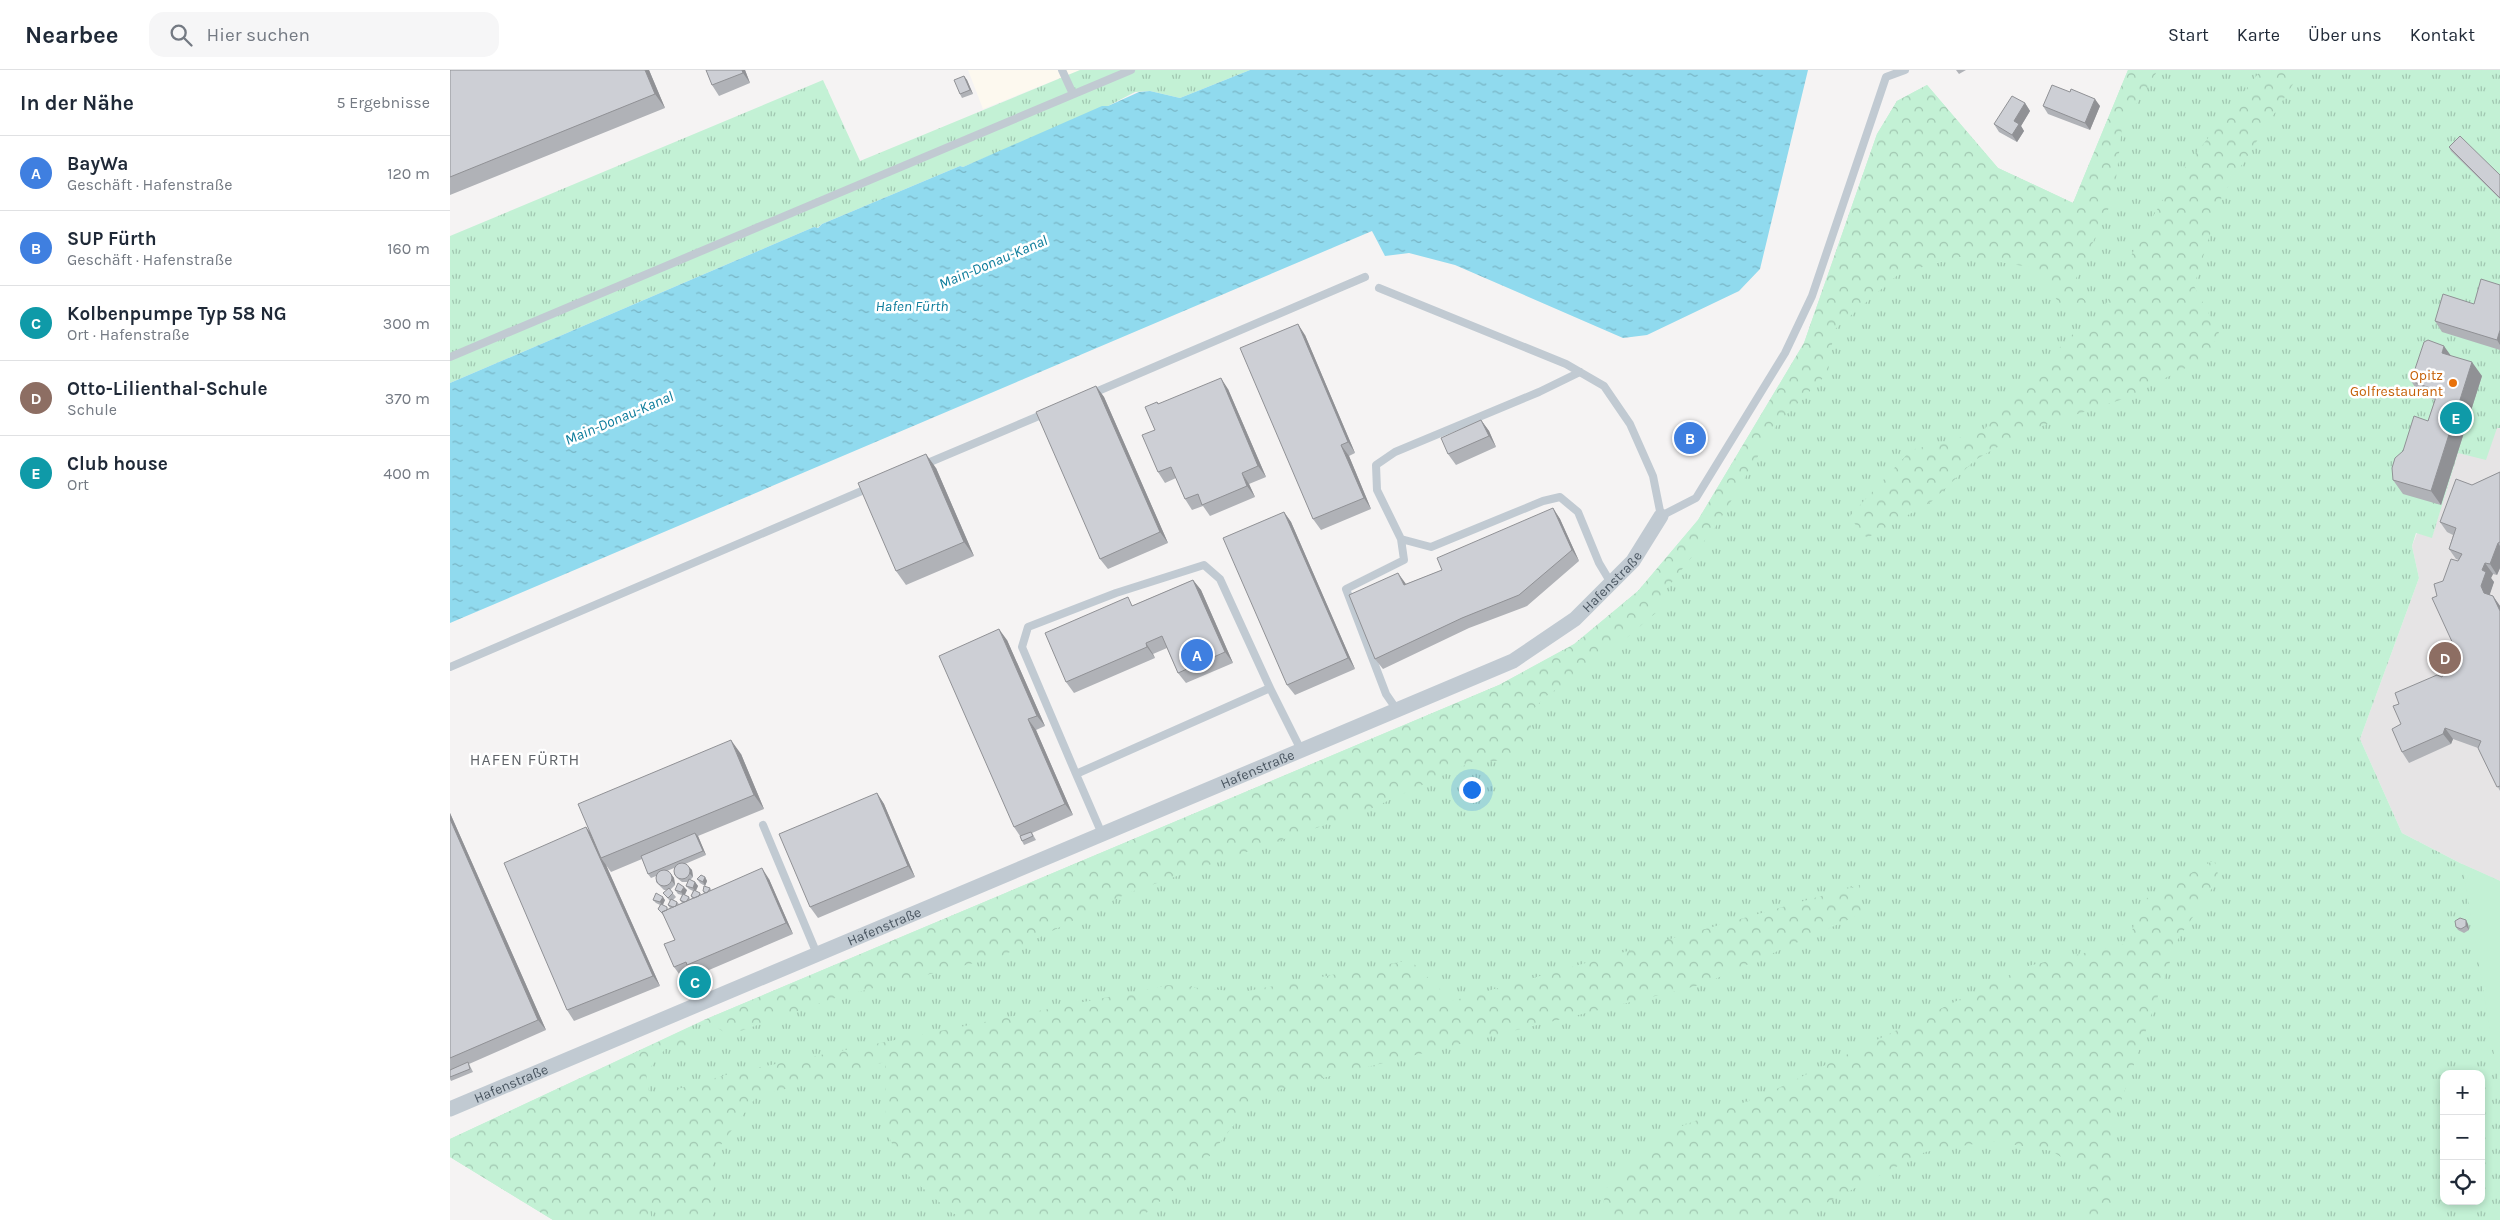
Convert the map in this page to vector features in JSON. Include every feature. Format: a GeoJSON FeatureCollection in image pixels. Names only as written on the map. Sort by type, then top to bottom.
{"type":"FeatureCollection","features":[{"type":"Feature","properties":{"kind":"street","name":"Hafenstraße"},"geometry":{"type":"LineString","coordinates":[[450,1109],[1513,661],[1576,619],[1633,560],[1661,516]]}},
{"type":"Feature","properties":{"kind":"lane"},"geometry":{"type":"LineString","coordinates":[[1062,70],[1073,94]]}},
{"type":"Feature","properties":{"kind":"lane"},"geometry":{"type":"LineString","coordinates":[[450,357],[1130,70]]}},
{"type":"Feature","properties":{"kind":"lane"},"geometry":{"type":"LineString","coordinates":[[1380,288],[1566,364],[1604,386],[1630,424],[1653,476],[1661,516],[1696,498],[1785,354],[1812,296],[1886,78],[1905,70]]}},
{"type":"Feature","properties":{"kind":"lane"},"geometry":{"type":"LineString","coordinates":[[1082,398],[1365,277]]}},
{"type":"Feature","properties":{"kind":"lane"},"geometry":{"type":"LineString","coordinates":[[1397,710],[1386,694],[1346,589],[1404,560],[1401,539],[1376,490],[1376,465],[1395,452],[1539,392],[1580,372]]}},
{"type":"Feature","properties":{"kind":"lane"},"geometry":{"type":"LineString","coordinates":[[917,468],[1054,410]]}},
{"type":"Feature","properties":{"kind":"lane"},"geometry":{"type":"LineString","coordinates":[[450,667],[880,484]]}},
{"type":"Feature","properties":{"kind":"lane"},"geometry":{"type":"LineString","coordinates":[[1401,539],[1431,548],[1544,501],[1560,498],[1578,512],[1599,564],[1611,583]]}},
{"type":"Feature","properties":{"kind":"lane"},"geometry":{"type":"LineString","coordinates":[[1102,834],[1022,647],[1028,627],[1116,594],[1204,565],[1220,578],[1270,688],[1301,750]]}},
{"type":"Feature","properties":{"kind":"lane"},"geometry":{"type":"LineString","coordinates":[[1076,774],[1270,688]]}},
{"type":"Feature","properties":{"kind":"lane"},"geometry":{"type":"LineString","coordinates":[[763,825],[818,954]]}},
{"type":"Feature","properties":{"kind":"shaded area"},"geometry":{"type":"Polygon","coordinates":[[[968,70],[1080,70],[983,109],[968,70]]]}},
{"type":"Feature","properties":{"kind":"shaded area"},"geometry":{"type":"Polygon","coordinates":[[[2497,427],[2500,428],[2500,881],[2402,833],[2360,739],[2419,578],[2412,546],[2417,533],[2432,537],[2458,452],[2497,427]]]}},
{"type":"Feature","properties":{"kind":"green space"},"geometry":{"type":"Polygon","coordinates":[[[1080,70],[1250,70],[1180,98],[1150,91],[1135,92],[1108,106],[963,167],[960,166],[822,224],[817,228],[814,227],[450,383],[450,236],[823,80],[860,161],[1080,70]]]}},
{"type":"Feature","properties":{"kind":"green space"},"geometry":{"type":"Polygon","coordinates":[[[2128,70],[2500,70],[2500,428],[2497,428],[2486,460],[2458,453],[2432,538],[2416,533],[2412,546],[2419,578],[2360,739],[2402,833],[2500,881],[2500,1220],[553,1220],[450,1157],[450,1139],[704,1020],[1499,685],[1574,644],[1638,591],[1698,520],[1804,343],[1877,134],[1897,101],[1927,85],[1998,168],[2073,203],[2128,70]]]}},
{"type":"Feature","properties":{"kind":"green space"},"geometry":{"type":"Polygon","coordinates":[[[2128,70],[2158,70],[2122,127],[2114,197],[2072,287],[2089,304],[2078,311],[2059,303],[2049,288],[2029,267],[1964,256],[1900,273],[1834,330],[1828,373],[1778,423],[1716,526],[1665,591],[1658,611],[1611,651],[1545,697],[1532,711],[1530,738],[1507,761],[1474,761],[1368,810],[1128,893],[1002,956],[838,997],[729,1035],[704,1020],[1499,685],[1575,644],[1638,591],[1698,520],[1804,343],[1877,134],[1897,101],[1927,85],[1998,168],[2073,203],[2128,70]]]}},
{"type":"Feature","properties":{"kind":"green space"},"geometry":{"type":"Polygon","coordinates":[[[2261,70],[2302,70],[2222,196],[2194,286],[2219,333],[2207,357],[2129,397],[2024,432],[1975,460],[1931,502],[1867,538],[1849,517],[1911,450],[1983,432],[1995,414],[2074,333],[2096,323],[2143,233],[2173,183],[2261,70]]]}},
{"type":"Feature","properties":{"kind":"green space"},"geometry":{"type":"Polygon","coordinates":[[[2214,860],[2219,878],[2178,939],[2113,1124],[2112,1220],[2083,1220],[2091,1177],[2052,1151],[1992,1141],[1925,1152],[1805,1214],[1789,1220],[1599,1220],[1608,1184],[1666,1132],[1766,1094],[2028,966],[2128,943],[2142,901],[2214,860]]]}},
{"type":"Feature","properties":{"kind":"green space"},"geometry":{"type":"Polygon","coordinates":[[[2462,864],[2500,881],[2500,1090],[2462,864]]]}},
{"type":"Feature","properties":{"kind":"green space"},"geometry":{"type":"Polygon","coordinates":[[[1860,885],[1861,914],[1704,984],[1286,1087],[1250,1104],[1201,1167],[1138,1220],[971,1220],[952,1213],[905,1173],[886,1130],[885,1062],[756,1097],[712,1157],[712,1220],[672,1220],[650,1210],[652,1220],[553,1220],[450,1157],[450,1139],[690,1027],[685,1048],[665,1049],[646,1073],[650,1097],[736,1072],[1168,985],[1242,992],[1410,960],[1452,1001],[1860,885]]]}},
{"type":"Feature","properties":{"kind":"water","name":"Hafen Fürth"},"geometry":{"type":"Polygon","coordinates":[[[1250,70],[1808,70],[1760,269],[1739,291],[1647,335],[1623,338],[1455,265],[1409,253],[1385,256],[1372,231],[450,623],[450,383],[814,227],[818,228],[822,224],[960,166],[963,167],[1102,106],[1108,106],[1139,92],[1150,91],[1180,98],[1250,70]]]}},
{"type":"Feature","properties":{"kind":"building"},"geometry":{"type":"Polygon","coordinates":[[[450,70],[645,70],[655,94],[450,177],[450,70]]]}},
{"type":"Feature","properties":{"kind":"building"},"geometry":{"type":"Polygon","coordinates":[[[706,70],[742,70],[743,73],[712,85],[706,70]]]}},
{"type":"Feature","properties":{"kind":"building"},"geometry":{"type":"Polygon","coordinates":[[[964,76],[970,90],[960,94],[954,80],[964,76]]]}},
{"type":"Feature","properties":{"kind":"building"},"geometry":{"type":"Polygon","coordinates":[[[2052,85],[2070,92],[2071,89],[2095,99],[2085,123],[2043,106],[2052,85]]]}},
{"type":"Feature","properties":{"kind":"building"},"geometry":{"type":"Polygon","coordinates":[[[2012,96],[2025,103],[2014,121],[2019,124],[2012,135],[1994,124],[2012,96]]]}},
{"type":"Feature","properties":{"kind":"building"},"geometry":{"type":"Polygon","coordinates":[[[2460,136],[2500,175],[2500,198],[2449,147],[2460,136]]]}},
{"type":"Feature","properties":{"kind":"building"},"geometry":{"type":"Polygon","coordinates":[[[2481,279],[2500,285],[2500,330],[2497,340],[2435,321],[2443,294],[2474,304],[2481,279]]]}},
{"type":"Feature","properties":{"kind":"building"},"geometry":{"type":"Polygon","coordinates":[[[1298,324],[1348,442],[1341,445],[1364,498],[1313,519],[1240,348],[1298,324]]]}},
{"type":"Feature","properties":{"kind":"building"},"geometry":{"type":"Polygon","coordinates":[[[2428,340],[2444,346],[2442,353],[2472,362],[2431,491],[2393,480],[2392,468],[2395,458],[2403,451],[2414,416],[2428,421],[2438,391],[2411,381],[2424,342],[2428,340]]]}},
{"type":"Feature","properties":{"kind":"building"},"geometry":{"type":"Polygon","coordinates":[[[1221,378],[1258,466],[1242,473],[1247,486],[1202,505],[1198,494],[1185,499],[1171,467],[1158,472],[1142,435],[1155,430],[1145,407],[1157,402],[1158,404],[1221,378]]]}},
{"type":"Feature","properties":{"kind":"building"},"geometry":{"type":"Polygon","coordinates":[[[1096,386],[1160,532],[1100,559],[1036,412],[1096,386]]]}},
{"type":"Feature","properties":{"kind":"building"},"geometry":{"type":"Polygon","coordinates":[[[1481,420],[1489,436],[1448,454],[1441,438],[1481,420]]]}},
{"type":"Feature","properties":{"kind":"building"},"geometry":{"type":"Polygon","coordinates":[[[926,454],[964,542],[896,571],[858,483],[926,454]]]}},
{"type":"Feature","properties":{"kind":"building"},"geometry":{"type":"Polygon","coordinates":[[[2500,472],[2500,542],[2490,564],[2485,563],[2482,570],[2486,572],[2481,586],[2484,593],[2493,596],[2500,611],[2500,786],[2497,787],[2478,748],[2481,741],[2445,728],[2443,734],[2402,752],[2392,729],[2401,724],[2393,706],[2399,704],[2395,693],[2437,675],[2442,677],[2454,646],[2432,598],[2437,596],[2434,584],[2443,581],[2451,559],[2458,561],[2462,554],[2449,549],[2456,528],[2440,522],[2456,479],[2472,485],[2500,472]]]}},
{"type":"Feature","properties":{"kind":"building"},"geometry":{"type":"Polygon","coordinates":[[[1553,508],[1572,550],[1519,595],[1462,618],[1375,659],[1349,595],[1398,573],[1404,585],[1442,570],[1437,558],[1553,508]]]}},
{"type":"Feature","properties":{"kind":"building"},"geometry":{"type":"Polygon","coordinates":[[[1284,512],[1348,658],[1287,685],[1223,538],[1284,512]]]}},
{"type":"Feature","properties":{"kind":"building"},"geometry":{"type":"Polygon","coordinates":[[[1193,580],[1225,652],[1178,673],[1162,636],[1146,643],[1147,647],[1066,682],[1045,633],[1128,597],[1132,606],[1193,580]]]}},
{"type":"Feature","properties":{"kind":"building"},"geometry":{"type":"Polygon","coordinates":[[[999,629],[1037,716],[1028,719],[1065,804],[1014,827],[939,656],[999,629]]]}},
{"type":"Feature","properties":{"kind":"building"},"geometry":{"type":"Polygon","coordinates":[[[731,740],[754,795],[601,858],[578,804],[731,740]]]}},
{"type":"Feature","properties":{"kind":"building"},"geometry":{"type":"Polygon","coordinates":[[[877,793],[908,866],[810,907],[779,834],[877,793]]]}},
{"type":"Feature","properties":{"kind":"building"},"geometry":{"type":"Polygon","coordinates":[[[450,819],[538,1020],[450,1058],[450,819]]]}},
{"type":"Feature","properties":{"kind":"building"},"geometry":{"type":"Polygon","coordinates":[[[586,827],[653,976],[567,1010],[504,863],[586,827]]]}},
{"type":"Feature","properties":{"kind":"building"},"geometry":{"type":"Polygon","coordinates":[[[1031,832],[1033,836],[1022,841],[1020,836],[1031,832]]]}},
{"type":"Feature","properties":{"kind":"building"},"geometry":{"type":"Polygon","coordinates":[[[695,833],[703,851],[648,874],[641,856],[695,833]]]}},
{"type":"Feature","properties":{"kind":"building"},"geometry":{"type":"Polygon","coordinates":[[[682,863],[688,865],[690,871],[688,877],[682,879],[676,877],[674,871],[676,865],[682,863]]]}},
{"type":"Feature","properties":{"kind":"building"},"geometry":{"type":"Polygon","coordinates":[[[762,868],[786,923],[687,965],[686,962],[674,967],[664,944],[675,940],[662,912],[762,868]]]}},
{"type":"Feature","properties":{"kind":"building"},"geometry":{"type":"Polygon","coordinates":[[[664,870],[670,872],[672,878],[670,884],[664,886],[658,884],[656,878],[658,872],[664,870]]]}},
{"type":"Feature","properties":{"kind":"building"},"geometry":{"type":"Polygon","coordinates":[[[701,875],[705,877],[703,882],[697,879],[701,875]]]}},
{"type":"Feature","properties":{"kind":"building"},"geometry":{"type":"Polygon","coordinates":[[[689,879],[695,882],[693,888],[686,886],[689,879]]]}},
{"type":"Feature","properties":{"kind":"building"},"geometry":{"type":"Polygon","coordinates":[[[678,883],[684,887],[681,892],[675,890],[678,883]]]}},
{"type":"Feature","properties":{"kind":"building"},"geometry":{"type":"Polygon","coordinates":[[[704,886],[710,888],[706,893],[703,891],[704,886]]]}},
{"type":"Feature","properties":{"kind":"building"},"geometry":{"type":"Polygon","coordinates":[[[669,888],[673,893],[668,898],[663,893],[669,888]]]}},
{"type":"Feature","properties":{"kind":"building"},"geometry":{"type":"Polygon","coordinates":[[[694,890],[700,893],[699,896],[694,898],[691,896],[694,890]]]}},
{"type":"Feature","properties":{"kind":"building"},"geometry":{"type":"Polygon","coordinates":[[[656,893],[663,897],[660,902],[653,900],[656,893]]]}},
{"type":"Feature","properties":{"kind":"building"},"geometry":{"type":"Polygon","coordinates":[[[683,894],[689,897],[684,902],[680,900],[683,894]]]}},
{"type":"Feature","properties":{"kind":"building"},"geometry":{"type":"Polygon","coordinates":[[[671,899],[677,902],[676,906],[668,905],[671,899]]]}},
{"type":"Feature","properties":{"kind":"building"},"geometry":{"type":"Polygon","coordinates":[[[661,904],[667,907],[667,910],[662,913],[658,909],[661,904]]]}},
{"type":"Feature","properties":{"kind":"building"},"geometry":{"type":"Polygon","coordinates":[[[2460,918],[2466,920],[2466,926],[2461,929],[2456,927],[2455,921],[2460,918]]]}},
{"type":"Feature","properties":{"kind":"building"},"geometry":{"type":"Polygon","coordinates":[[[468,1062],[470,1069],[450,1077],[450,1070],[468,1062]]]}},
{"type":"Feature","properties":{"kind":"place","name":"Opitz Golfrestaurant"},"geometry":{"type":"Point","coordinates":[2453,383]}},
{"type":"Feature","properties":{"kind":"place","name":"Club house"},"geometry":{"type":"Point","coordinates":[2456,418]}},
{"type":"Feature","properties":{"kind":"place","name":"SUP Fürth"},"geometry":{"type":"Point","coordinates":[1690,438]}},
{"type":"Feature","properties":{"kind":"place","name":"BayWa"},"geometry":{"type":"Point","coordinates":[1197,655]}},
{"type":"Feature","properties":{"kind":"place","name":"Otto-Lilienthal-Schule"},"geometry":{"type":"Point","coordinates":[2445,658]}},
{"type":"Feature","properties":{"kind":"place","name":"Kolbenpumpe Typ 58 NG"},"geometry":{"type":"Point","coordinates":[695,982]}},
{"type":"Feature","properties":{"kind":"district","name":"HAFEN FÜRTH"},"geometry":{"type":"Point","coordinates":[525,759]}},
{"type":"Feature","properties":{"kind":"water label","name":"Main-Donau-Kanal"},"geometry":{"type":"Point","coordinates":[993,262]}},
{"type":"Feature","properties":{"kind":"water label","name":"Main-Donau-Kanal"},"geometry":{"type":"Point","coordinates":[619,418]}}]}
